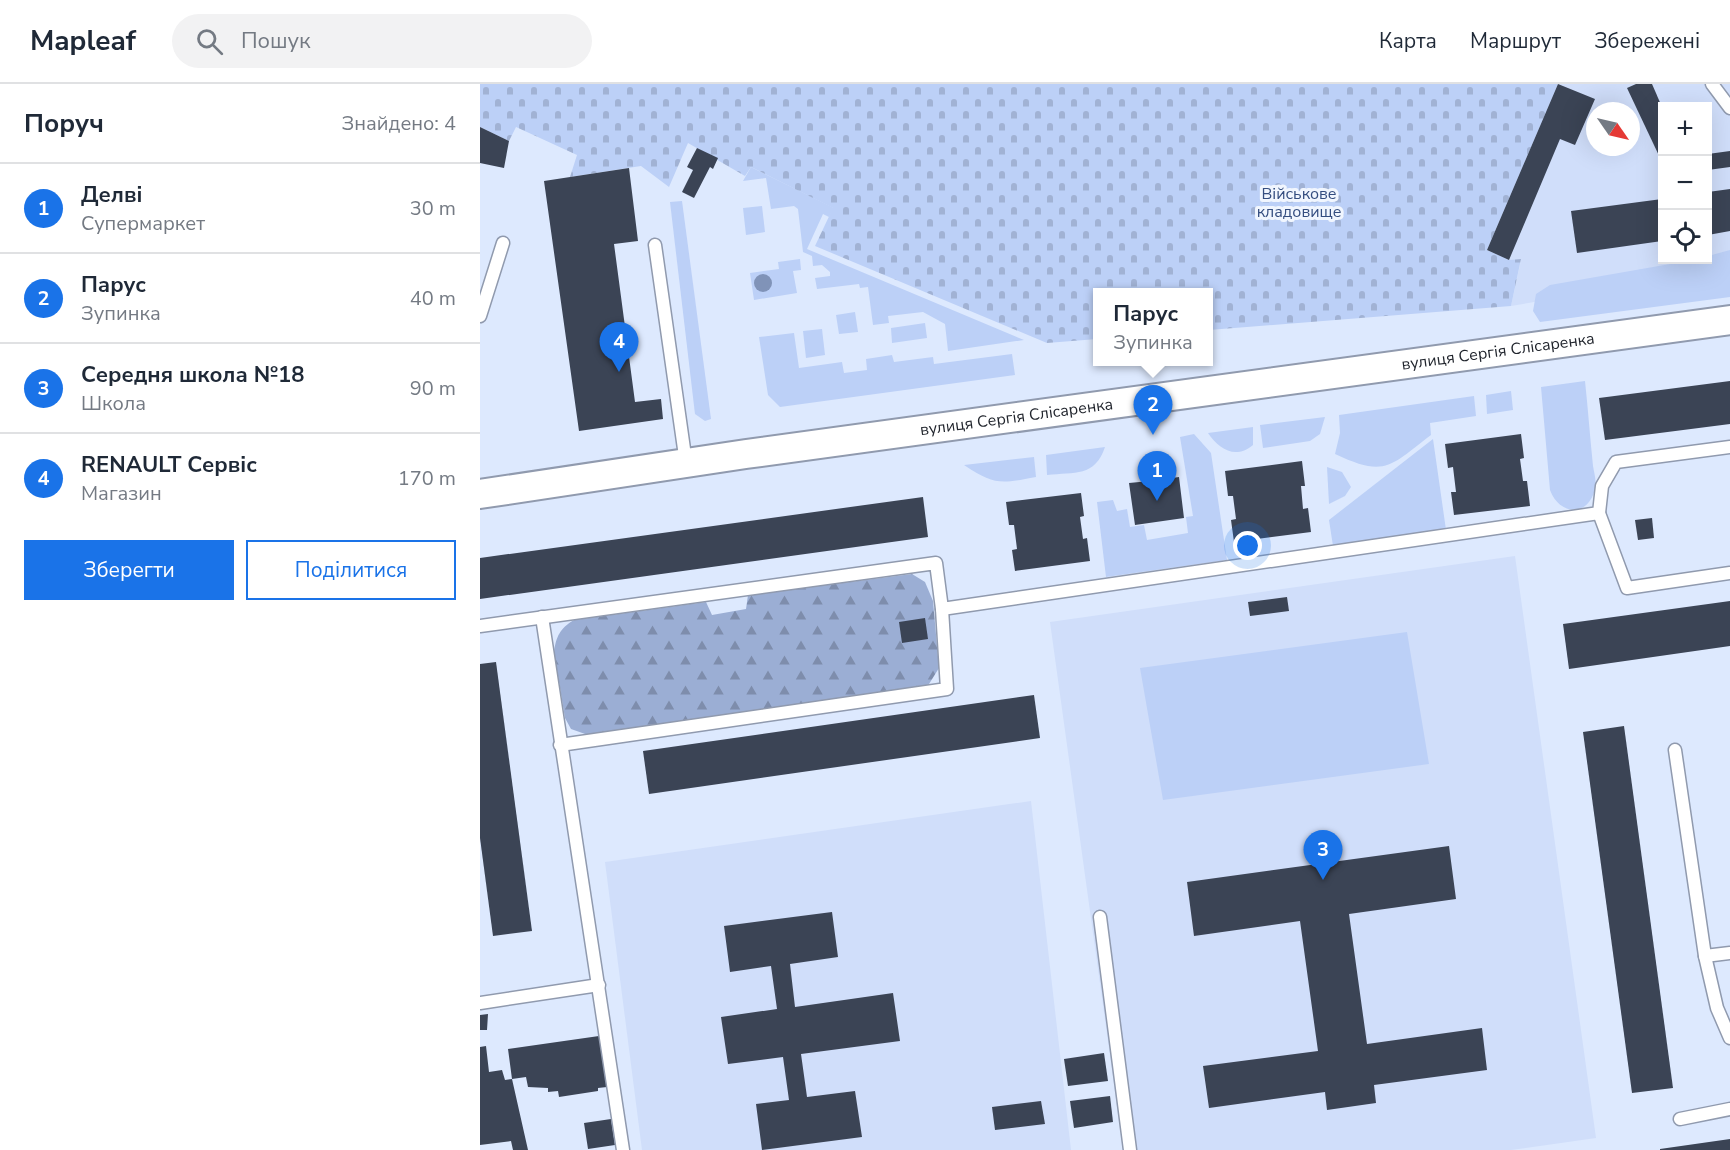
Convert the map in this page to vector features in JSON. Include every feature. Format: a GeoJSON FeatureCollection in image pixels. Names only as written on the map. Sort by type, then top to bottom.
{"type":"FeatureCollection","features":[{"type":"Feature","properties":{"kind":"street","name":"вулиця Сергія Слісаренка"},"geometry":{"type":"LineString","coordinates":[[480,494],[686,463],[1730,320]]}},
{"type":"Feature","properties":{"kind":"lane"},"geometry":{"type":"LineString","coordinates":[[1712,84],[1730,108]]}},
{"type":"Feature","properties":{"kind":"lane"},"geometry":{"type":"LineString","coordinates":[[480,316],[503,243]]}},
{"type":"Feature","properties":{"kind":"lane"},"geometry":{"type":"LineString","coordinates":[[654,245],[686,463]]}},
{"type":"Feature","properties":{"kind":"lane"},"geometry":{"type":"LineString","coordinates":[[1730,447],[1616,462],[1602,486],[1599,513],[1627,588],[1730,573]]}},
{"type":"Feature","properties":{"kind":"lane"},"geometry":{"type":"LineString","coordinates":[[942,609],[1599,513]]}},
{"type":"Feature","properties":{"kind":"lane"},"geometry":{"type":"LineString","coordinates":[[480,626],[936,563],[942,609],[947,689],[560,745]]}},
{"type":"Feature","properties":{"kind":"lane"},"geometry":{"type":"LineString","coordinates":[[542,617],[623,1150]]}},
{"type":"Feature","properties":{"kind":"lane"},"geometry":{"type":"LineString","coordinates":[[1675,750],[1705,956],[1717,1008],[1730,1038]]}},
{"type":"Feature","properties":{"kind":"lane"},"geometry":{"type":"LineString","coordinates":[[1100,917],[1130,1150]]}},
{"type":"Feature","properties":{"kind":"lane"},"geometry":{"type":"LineString","coordinates":[[1705,956],[1730,953]]}},
{"type":"Feature","properties":{"kind":"lane"},"geometry":{"type":"LineString","coordinates":[[480,1003],[599,985]]}},
{"type":"Feature","properties":{"kind":"lane"},"geometry":{"type":"LineString","coordinates":[[1680,1119],[1730,1109]]}},
{"type":"Feature","properties":{"kind":"shaded area"},"geometry":{"type":"Polygon","coordinates":[[[1558,84],[1730,84],[1730,268],[1511,306],[1521,260],[1509,260],[1487,250],[1558,84]]]}},
{"type":"Feature","properties":{"kind":"shaded area"},"geometry":{"type":"Polygon","coordinates":[[[1515,556],[1596,1138],[1511,1150],[1123,1150],[1050,622],[1515,556]]]}},
{"type":"Feature","properties":{"kind":"shaded area"},"geometry":{"type":"Polygon","coordinates":[[[1031,801],[1071,1150],[642,1150],[605,862],[1031,801]]]}},
{"type":"Feature","properties":{"kind":"green space","name":"Військове кладовище"},"geometry":{"type":"Polygon","coordinates":[[[480,84],[1558,84],[1487,250],[1509,260],[1521,259],[1511,306],[1213,330],[1213,288],[1093,288],[1093,339],[1047,343],[815,246],[833,208],[751,167],[745,176],[688,143],[669,187],[641,166],[570,177],[577,155],[516,127],[509,141],[480,127],[480,84]]]}},
{"type":"Feature","properties":{"kind":"green space"},"geometry":{"type":"Polygon","coordinates":[[[751,167],[834,208],[829,217],[823,214],[807,249],[1024,340],[948,351],[945,324],[923,312],[888,316],[889,323],[873,325],[868,287],[860,288],[859,284],[817,289],[815,278],[830,276],[830,272],[822,265],[813,266],[812,256],[803,252],[798,209],[794,206],[771,209],[766,178],[743,181],[751,167]]]}},
{"type":"Feature","properties":{"kind":"green space"},"geometry":{"type":"Polygon","coordinates":[[[682,201],[711,419],[705,421],[695,414],[670,202],[682,201]]]}},
{"type":"Feature","properties":{"kind":"green space"},"geometry":{"type":"Polygon","coordinates":[[[762,206],[765,232],[746,235],[743,208],[762,206]]]}},
{"type":"Feature","properties":{"kind":"green space"},"geometry":{"type":"Polygon","coordinates":[[[1730,250],[1730,297],[1540,322],[1533,311],[1536,294],[1550,285],[1670,264],[1712,264],[1712,255],[1730,250]]]}},
{"type":"Feature","properties":{"kind":"green space"},"geometry":{"type":"Polygon","coordinates":[[[800,259],[801,270],[793,271],[797,293],[754,300],[750,273],[779,269],[778,262],[800,259]]]}},
{"type":"Feature","properties":{"kind":"green space"},"geometry":{"type":"Polygon","coordinates":[[[855,312],[858,332],[839,334],[836,315],[855,312]]]}},
{"type":"Feature","properties":{"kind":"green space"},"geometry":{"type":"Polygon","coordinates":[[[925,323],[927,338],[892,343],[891,328],[925,323]]]}},
{"type":"Feature","properties":{"kind":"green space"},"geometry":{"type":"Polygon","coordinates":[[[822,329],[825,355],[806,358],[803,331],[822,329]]]}},
{"type":"Feature","properties":{"kind":"green space"},"geometry":{"type":"Polygon","coordinates":[[[794,333],[799,368],[842,362],[844,373],[867,370],[866,359],[892,355],[894,362],[933,357],[934,364],[1012,354],[1015,375],[780,407],[768,395],[759,337],[794,333]]]}},
{"type":"Feature","properties":{"kind":"green space"},"geometry":{"type":"Polygon","coordinates":[[[1585,381],[1596,487],[1586,505],[1573,510],[1560,504],[1550,490],[1541,387],[1585,381]]]}},
{"type":"Feature","properties":{"kind":"green space"},"geometry":{"type":"Polygon","coordinates":[[[1511,391],[1513,410],[1487,414],[1486,395],[1511,391]]]}},
{"type":"Feature","properties":{"kind":"green space"},"geometry":{"type":"Polygon","coordinates":[[[1474,396],[1476,416],[1430,423],[1431,435],[1387,465],[1366,466],[1335,454],[1340,433],[1339,415],[1474,396]]]}},
{"type":"Feature","properties":{"kind":"green space"},"geometry":{"type":"Polygon","coordinates":[[[1325,417],[1320,434],[1310,441],[1263,448],[1260,425],[1325,417]]]}},
{"type":"Feature","properties":{"kind":"green space"},"geometry":{"type":"Polygon","coordinates":[[[1253,427],[1253,445],[1240,452],[1222,448],[1208,433],[1253,427]]]}},
{"type":"Feature","properties":{"kind":"green space"},"geometry":{"type":"Polygon","coordinates":[[[1194,434],[1211,453],[1227,560],[1106,577],[1097,502],[1113,500],[1117,511],[1127,509],[1130,527],[1144,525],[1147,540],[1188,533],[1186,517],[1193,516],[1180,437],[1194,434]]]}},
{"type":"Feature","properties":{"kind":"green space"},"geometry":{"type":"Polygon","coordinates":[[[1433,439],[1446,530],[1333,546],[1329,520],[1433,439]]]}},
{"type":"Feature","properties":{"kind":"green space"},"geometry":{"type":"Polygon","coordinates":[[[1105,447],[1096,464],[1090,468],[1075,473],[1047,475],[1046,455],[1105,447]]]}},
{"type":"Feature","properties":{"kind":"green space"},"geometry":{"type":"Polygon","coordinates":[[[1034,457],[1036,477],[1014,481],[990,479],[964,465],[1034,457]]]}},
{"type":"Feature","properties":{"kind":"green space"},"geometry":{"type":"Polygon","coordinates":[[[1327,467],[1342,472],[1351,487],[1345,496],[1329,504],[1327,467]]]}},
{"type":"Feature","properties":{"kind":"green space"},"geometry":{"type":"Polygon","coordinates":[[[912,574],[925,582],[933,601],[939,668],[929,684],[923,687],[588,735],[571,729],[565,718],[554,652],[560,633],[574,620],[706,602],[712,615],[746,609],[748,595],[912,574]]]}},
{"type":"Feature","properties":{"kind":"green space"},"geometry":{"type":"Polygon","coordinates":[[[1407,632],[1429,764],[1163,800],[1140,668],[1407,632]]]}},
{"type":"Feature","properties":{"kind":"building"},"geometry":{"type":"Polygon","coordinates":[[[1558,84],[1595,99],[1594,102],[1586,102],[1586,120],[1575,145],[1560,139],[1509,260],[1487,250],[1558,84]]]}},
{"type":"Feature","properties":{"kind":"building"},"geometry":{"type":"Polygon","coordinates":[[[1636,84],[1652,84],[1660,102],[1658,102],[1658,154],[1640,115],[1640,102],[1634,102],[1627,88],[1636,84]]]}},
{"type":"Feature","properties":{"kind":"building"},"geometry":{"type":"Polygon","coordinates":[[[480,127],[509,141],[504,168],[480,163],[480,127]]]}},
{"type":"Feature","properties":{"kind":"building"},"geometry":{"type":"Polygon","coordinates":[[[697,148],[718,158],[713,169],[710,167],[694,198],[682,192],[693,170],[687,167],[697,148]]]}},
{"type":"Feature","properties":{"kind":"building"},"geometry":{"type":"Polygon","coordinates":[[[1730,151],[1730,167],[1712,169],[1712,153],[1730,151]]]}},
{"type":"Feature","properties":{"kind":"building"},"geometry":{"type":"Polygon","coordinates":[[[629,168],[638,241],[614,244],[635,402],[661,399],[663,419],[579,431],[544,181],[629,168]]]}},
{"type":"Feature","properties":{"kind":"building"},"geometry":{"type":"Polygon","coordinates":[[[1730,189],[1730,231],[1712,234],[1712,191],[1730,189]]]}},
{"type":"Feature","properties":{"kind":"building"},"geometry":{"type":"Polygon","coordinates":[[[1658,200],[1658,242],[1577,253],[1571,211],[1658,200]]]}},
{"type":"Feature","properties":{"kind":"building"},"geometry":{"type":"Polygon","coordinates":[[[1730,381],[1730,424],[1605,440],[1599,398],[1730,381]]]}},
{"type":"Feature","properties":{"kind":"building"},"geometry":{"type":"Polygon","coordinates":[[[1521,434],[1524,458],[1520,459],[1523,481],[1527,481],[1530,506],[1454,515],[1451,492],[1456,492],[1453,467],[1448,468],[1445,444],[1521,434]]]}},
{"type":"Feature","properties":{"kind":"building"},"geometry":{"type":"Polygon","coordinates":[[[1302,461],[1305,486],[1301,486],[1303,509],[1308,508],[1311,532],[1234,542],[1231,520],[1236,519],[1233,496],[1228,496],[1225,471],[1302,461]]]}},
{"type":"Feature","properties":{"kind":"building"},"geometry":{"type":"Polygon","coordinates":[[[1159,476],[1159,480],[1179,477],[1184,518],[1135,525],[1129,483],[1150,481],[1150,477],[1159,476]]]}},
{"type":"Feature","properties":{"kind":"building"},"geometry":{"type":"Polygon","coordinates":[[[1081,493],[1084,516],[1080,517],[1083,539],[1087,538],[1090,561],[1015,571],[1012,550],[1017,549],[1014,525],[1009,525],[1006,502],[1081,493]]]}},
{"type":"Feature","properties":{"kind":"building"},"geometry":{"type":"Polygon","coordinates":[[[923,497],[928,537],[480,599],[480,558],[923,497]]]}},
{"type":"Feature","properties":{"kind":"building"},"geometry":{"type":"Polygon","coordinates":[[[1652,518],[1654,538],[1638,540],[1635,520],[1652,518]]]}},
{"type":"Feature","properties":{"kind":"building"},"geometry":{"type":"Polygon","coordinates":[[[1287,597],[1289,611],[1250,616],[1248,602],[1287,597]]]}},
{"type":"Feature","properties":{"kind":"building"},"geometry":{"type":"Polygon","coordinates":[[[1730,601],[1730,646],[1569,669],[1563,624],[1730,601]]]}},
{"type":"Feature","properties":{"kind":"building"},"geometry":{"type":"Polygon","coordinates":[[[925,618],[928,639],[902,643],[899,622],[925,618]]]}},
{"type":"Feature","properties":{"kind":"building"},"geometry":{"type":"Polygon","coordinates":[[[496,662],[532,931],[493,936],[480,838],[480,664],[496,662]]]}},
{"type":"Feature","properties":{"kind":"building"},"geometry":{"type":"Polygon","coordinates":[[[1034,695],[1040,738],[649,794],[643,751],[1034,695]]]}},
{"type":"Feature","properties":{"kind":"building"},"geometry":{"type":"Polygon","coordinates":[[[1624,726],[1673,1088],[1632,1093],[1583,732],[1624,726]]]}},
{"type":"Feature","properties":{"kind":"building"},"geometry":{"type":"Polygon","coordinates":[[[1449,846],[1456,899],[1349,914],[1367,1044],[1482,1028],[1487,1070],[1374,1085],[1376,1103],[1327,1110],[1325,1092],[1209,1108],[1203,1066],[1318,1051],[1300,921],[1194,936],[1187,882],[1449,846]]]}},
{"type":"Feature","properties":{"kind":"building"},"geometry":{"type":"Polygon","coordinates":[[[832,912],[838,957],[790,964],[795,1007],[893,993],[900,1041],[801,1054],[807,1097],[855,1091],[862,1137],[762,1150],[756,1104],[789,1100],[783,1057],[728,1064],[721,1017],[777,1009],[771,966],[730,972],[724,926],[832,912]]]}},
{"type":"Feature","properties":{"kind":"building"},"geometry":{"type":"Polygon","coordinates":[[[488,1014],[487,1030],[480,1030],[480,1015],[488,1014]]]}},
{"type":"Feature","properties":{"kind":"building"},"geometry":{"type":"Polygon","coordinates":[[[599,1036],[607,1087],[598,1088],[598,1091],[559,1097],[558,1091],[548,1092],[548,1088],[528,1087],[526,1077],[512,1079],[508,1049],[599,1036]]]}},
{"type":"Feature","properties":{"kind":"building"},"geometry":{"type":"Polygon","coordinates":[[[486,1046],[489,1072],[502,1070],[505,1080],[512,1079],[528,1150],[513,1150],[511,1141],[480,1145],[480,1047],[486,1046]]]}},
{"type":"Feature","properties":{"kind":"building"},"geometry":{"type":"Polygon","coordinates":[[[1104,1053],[1108,1081],[1068,1086],[1064,1059],[1104,1053]]]}},
{"type":"Feature","properties":{"kind":"building"},"geometry":{"type":"Polygon","coordinates":[[[1110,1096],[1113,1122],[1074,1128],[1070,1101],[1110,1096]]]}},
{"type":"Feature","properties":{"kind":"building"},"geometry":{"type":"Polygon","coordinates":[[[1041,1101],[1045,1124],[995,1130],[992,1107],[1041,1101]]]}},
{"type":"Feature","properties":{"kind":"building"},"geometry":{"type":"Polygon","coordinates":[[[611,1119],[615,1145],[588,1149],[584,1123],[611,1119]]]}},
{"type":"Feature","properties":{"kind":"building"},"geometry":{"type":"Polygon","coordinates":[[[1730,1139],[1730,1150],[1660,1150],[1660,1149],[1730,1139]]]}},
{"type":"Feature","properties":{"kind":"place","name":"RENAULT Сервіс"},"geometry":{"type":"Point","coordinates":[619,372]}},
{"type":"Feature","properties":{"kind":"place","name":"Парус"},"geometry":{"type":"Point","coordinates":[1153,435]}},
{"type":"Feature","properties":{"kind":"place","name":"Делві"},"geometry":{"type":"Point","coordinates":[1157,501]}},
{"type":"Feature","properties":{"kind":"place","name":"Середня школа №18"},"geometry":{"type":"Point","coordinates":[1323,880]}}]}
